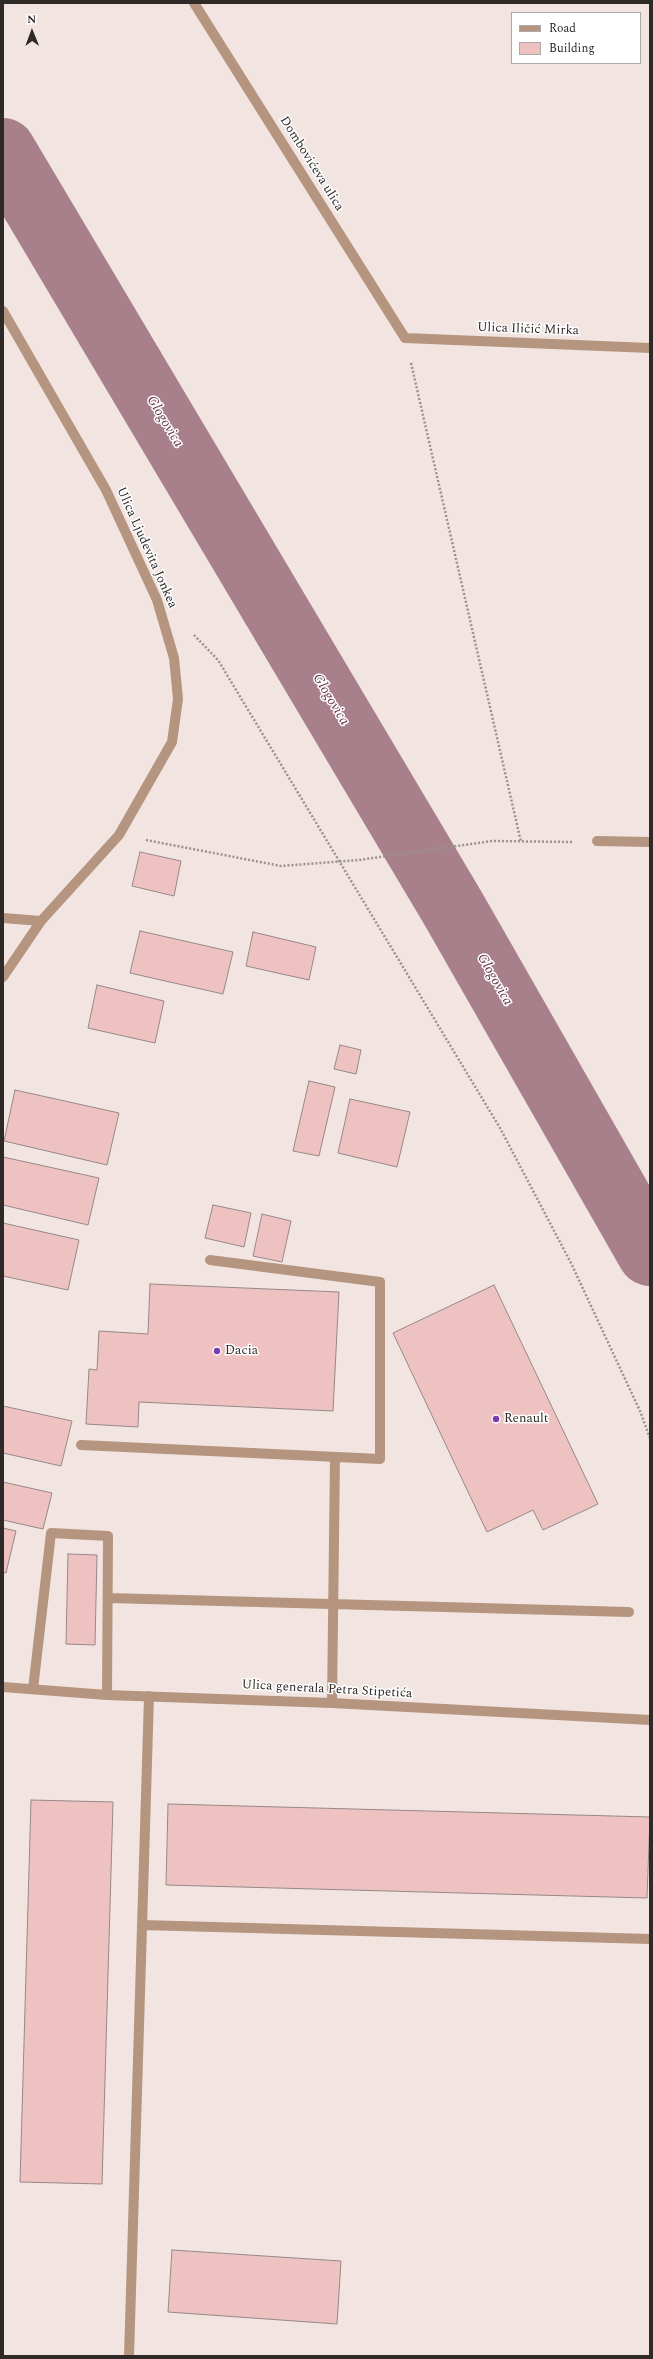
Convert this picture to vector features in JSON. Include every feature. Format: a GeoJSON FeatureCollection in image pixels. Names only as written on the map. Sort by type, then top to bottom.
{"type":"FeatureCollection","features":[{"type":"Feature","properties":{"kind":"street","name":"Dombovićeva ulica"},"geometry":{"type":"LineString","coordinates":[[194,3],[405,338]]}},
{"type":"Feature","properties":{"kind":"street","name":"Ulica Ljudevita Jonkea"},"geometry":{"type":"LineString","coordinates":[[3,311],[106,490],[157,600],[174,658],[178,699],[172,742],[118,835],[41,921],[3,977]]}},
{"type":"Feature","properties":{"kind":"street","name":"Ulica Iličić Mirka"},"geometry":{"type":"LineString","coordinates":[[405,338],[650,348]]}},
{"type":"Feature","properties":{"kind":"street"},"geometry":{"type":"LineString","coordinates":[[597,841],[650,842]]}},
{"type":"Feature","properties":{"kind":"street"},"geometry":{"type":"LineString","coordinates":[[3,918],[41,921]]}},
{"type":"Feature","properties":{"kind":"street"},"geometry":{"type":"LineString","coordinates":[[80,1444],[380,1459],[380,1282],[210,1260]]}},
{"type":"Feature","properties":{"kind":"street"},"geometry":{"type":"LineString","coordinates":[[332,1703],[332,1604],[335,1457]]}},
{"type":"Feature","properties":{"kind":"street"},"geometry":{"type":"LineString","coordinates":[[33,1689],[51,1533],[108,1536],[107,1695]]}},
{"type":"Feature","properties":{"kind":"street"},"geometry":{"type":"LineString","coordinates":[[108,1598],[629,1612]]}},
{"type":"Feature","properties":{"kind":"street","name":"Ulica generala Petra Stipetića"},"geometry":{"type":"LineString","coordinates":[[3,1687],[107,1695],[332,1703],[650,1720]]}},
{"type":"Feature","properties":{"kind":"street"},"geometry":{"type":"LineString","coordinates":[[129,2356],[149,1696]]}},
{"type":"Feature","properties":{"kind":"street"},"geometry":{"type":"LineString","coordinates":[[142,1925],[650,1939]]}},
{"type":"Feature","properties":{"kind":"path"},"geometry":{"type":"LineString","coordinates":[[405,338],[521,842]]}},
{"type":"Feature","properties":{"kind":"path"},"geometry":{"type":"LineString","coordinates":[[163,619],[189,630],[218,660],[500,1128],[571,1263],[640,1411],[650,1438]]}},
{"type":"Feature","properties":{"kind":"path"},"geometry":{"type":"LineString","coordinates":[[118,835],[281,866],[358,860],[492,841],[597,841]]}},
{"type":"Feature","properties":{"kind":"building"},"geometry":{"type":"Polygon","coordinates":[[[140,852],[181,861],[174,896],[132,886],[140,852]]]}},
{"type":"Feature","properties":{"kind":"building"},"geometry":{"type":"Polygon","coordinates":[[[140,931],[233,952],[223,994],[130,973],[140,931]]]}},
{"type":"Feature","properties":{"kind":"building"},"geometry":{"type":"Polygon","coordinates":[[[253,932],[316,947],[309,980],[246,966],[253,932]]]}},
{"type":"Feature","properties":{"kind":"building"},"geometry":{"type":"Polygon","coordinates":[[[97,985],[164,1001],[155,1043],[88,1028],[97,985]]]}},
{"type":"Feature","properties":{"kind":"building"},"geometry":{"type":"Polygon","coordinates":[[[340,1045],[361,1050],[356,1074],[334,1069],[340,1045]]]}},
{"type":"Feature","properties":{"kind":"building"},"geometry":{"type":"Polygon","coordinates":[[[309,1081],[335,1087],[319,1156],[293,1151],[309,1081]]]}},
{"type":"Feature","properties":{"kind":"building"},"geometry":{"type":"Polygon","coordinates":[[[15,1090],[119,1113],[107,1165],[4,1141],[15,1090]]]}},
{"type":"Feature","properties":{"kind":"building"},"geometry":{"type":"Polygon","coordinates":[[[350,1099],[410,1112],[397,1167],[338,1153],[350,1099]]]}},
{"type":"Feature","properties":{"kind":"building"},"geometry":{"type":"Polygon","coordinates":[[[3,1157],[99,1178],[88,1225],[3,1205],[3,1157]]]}},
{"type":"Feature","properties":{"kind":"building"},"geometry":{"type":"Polygon","coordinates":[[[213,1205],[251,1213],[244,1247],[205,1238],[213,1205]]]}},
{"type":"Feature","properties":{"kind":"building"},"geometry":{"type":"Polygon","coordinates":[[[262,1214],[291,1221],[282,1262],[253,1256],[262,1214]]]}},
{"type":"Feature","properties":{"kind":"building"},"geometry":{"type":"Polygon","coordinates":[[[3,1223],[79,1240],[68,1290],[3,1276],[3,1223]]]}},
{"type":"Feature","properties":{"kind":"building","name":"Dacia"},"geometry":{"type":"Polygon","coordinates":[[[150,1284],[339,1292],[333,1411],[139,1402],[138,1427],[86,1424],[89,1369],[97,1370],[99,1331],[148,1334],[150,1284]]]}},
{"type":"Feature","properties":{"kind":"building","name":"Renault"},"geometry":{"type":"Polygon","coordinates":[[[494,1285],[598,1504],[543,1530],[533,1510],[487,1532],[393,1333],[494,1285]]]}},
{"type":"Feature","properties":{"kind":"building"},"geometry":{"type":"Polygon","coordinates":[[[3,1406],[72,1421],[61,1466],[3,1453],[3,1406]]]}},
{"type":"Feature","properties":{"kind":"building"},"geometry":{"type":"Polygon","coordinates":[[[3,1482],[52,1493],[43,1529],[3,1520],[3,1482]]]}},
{"type":"Feature","properties":{"kind":"building"},"geometry":{"type":"Polygon","coordinates":[[[3,1528],[16,1531],[6,1573],[3,1572],[3,1528]]]}},
{"type":"Feature","properties":{"kind":"building"},"geometry":{"type":"Polygon","coordinates":[[[68,1554],[97,1555],[95,1645],[66,1644],[68,1554]]]}},
{"type":"Feature","properties":{"kind":"building"},"geometry":{"type":"Polygon","coordinates":[[[31,1800],[113,1802],[102,2184],[20,2182],[31,1800]]]}},
{"type":"Feature","properties":{"kind":"building"},"geometry":{"type":"Polygon","coordinates":[[[168,1804],[650,1817],[647,1898],[166,1885],[168,1804]]]}},
{"type":"Feature","properties":{"kind":"building"},"geometry":{"type":"Polygon","coordinates":[[[172,2250],[341,2261],[337,2324],[168,2312],[172,2250]]]}},
{"type":"Feature","properties":{"kind":"waterway","name":"Glogovica"},"geometry":{"type":"LineString","coordinates":[[3,151],[454,910],[650,1253]]}},
{"type":"Feature","properties":{"kind":"place","name":"Dacia"},"geometry":{"type":"Point","coordinates":[217,1351]}},
{"type":"Feature","properties":{"kind":"place","name":"Renault"},"geometry":{"type":"Point","coordinates":[496,1419]}}]}
